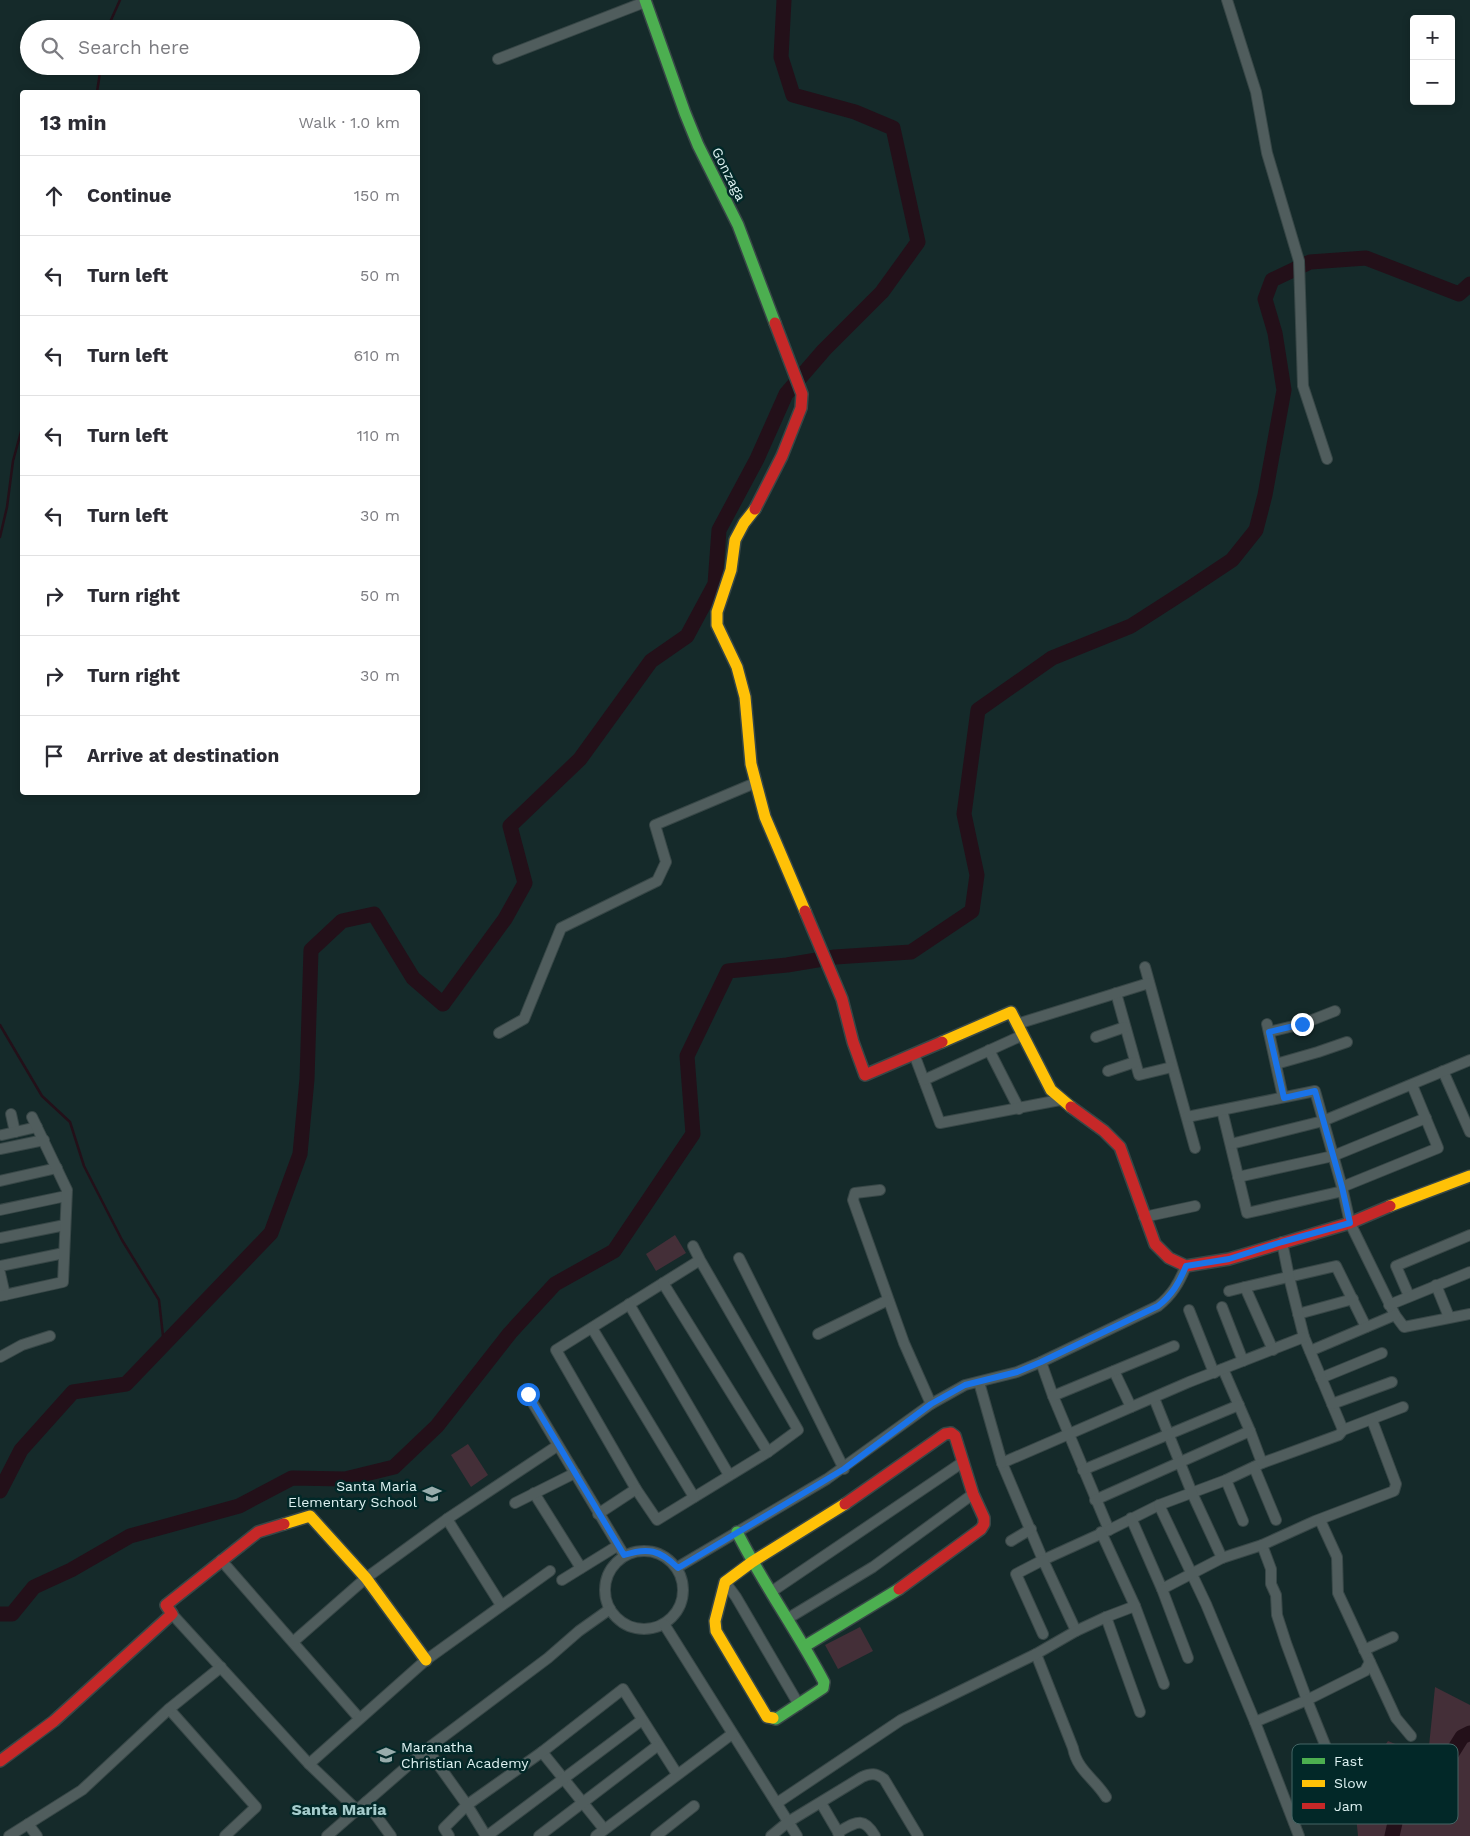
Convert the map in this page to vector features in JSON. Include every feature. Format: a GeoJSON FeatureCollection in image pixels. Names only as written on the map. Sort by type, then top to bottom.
{"type":"FeatureCollection","features":[{"type":"Feature","properties":{"kind":"street"},"geometry":{"type":"LineString","coordinates":[[1227,0],[1256,92],[1267,153],[1299,261],[1303,386],[1327,459]]}},
{"type":"Feature","properties":{"kind":"street"},"geometry":{"type":"LineString","coordinates":[[498,59],[645,1]]}},
{"type":"Feature","properties":{"kind":"street","name":"Gonzaga"},"geometry":{"type":"LineString","coordinates":[[645,1],[698,145],[738,226],[791,360],[802,394],[800,408],[782,456],[759,504],[744,523],[735,540],[731,570],[717,612],[717,625],[737,667],[745,697],[751,764],[755,783]]}},
{"type":"Feature","properties":{"kind":"street"},"geometry":{"type":"LineString","coordinates":[[499,1033],[524,1019],[561,928],[657,881],[666,862],[655,825],[755,783],[764,817],[830,967],[842,999],[864,1075],[1011,1012],[1051,1090],[1060,1100],[1112,1136],[1120,1146],[1155,1244],[1169,1258],[1186,1266],[1229,1259],[1350,1223],[1470,1176]]}},
{"type":"Feature","properties":{"kind":"street"},"geometry":{"type":"LineString","coordinates":[[1145,967],[1195,1148]]}},
{"type":"Feature","properties":{"kind":"street"},"geometry":{"type":"LineString","coordinates":[[1017,1024],[1149,983]]}},
{"type":"Feature","properties":{"kind":"street"},"geometry":{"type":"LineString","coordinates":[[1116,994],[1139,1075],[1172,1067]]}},
{"type":"Feature","properties":{"kind":"street"},"geometry":{"type":"LineString","coordinates":[[1284,1098],[1268,1028],[1302,1024],[1335,1011]]}},
{"type":"Feature","properties":{"kind":"street"},"geometry":{"type":"LineString","coordinates":[[1096,1037],[1125,1027]]}},
{"type":"Feature","properties":{"kind":"street"},"geometry":{"type":"LineString","coordinates":[[924,1080],[1023,1035]]}},
{"type":"Feature","properties":{"kind":"street"},"geometry":{"type":"LineString","coordinates":[[1276,1064],[1347,1042]]}},
{"type":"Feature","properties":{"kind":"street"},"geometry":{"type":"LineString","coordinates":[[989,1050],[1019,1109]]}},
{"type":"Feature","properties":{"kind":"street"},"geometry":{"type":"LineString","coordinates":[[914,1054],[940,1124],[1060,1100]]}},
{"type":"Feature","properties":{"kind":"street"},"geometry":{"type":"LineString","coordinates":[[1231,1144],[1324,1122],[1470,1060]]}},
{"type":"Feature","properties":{"kind":"street"},"geometry":{"type":"LineString","coordinates":[[1108,1071],[1135,1062]]}},
{"type":"Feature","properties":{"kind":"street"},"geometry":{"type":"LineString","coordinates":[[1443,1071],[1470,1132]]}},
{"type":"Feature","properties":{"kind":"street"},"geometry":{"type":"LineString","coordinates":[[1222,1110],[1247,1213],[1342,1189],[1438,1148],[1412,1084]]}},
{"type":"Feature","properties":{"kind":"street"},"geometry":{"type":"LineString","coordinates":[[1187,1117],[1315,1091],[1350,1223],[1395,1315],[1404,1327],[1470,1314]]}},
{"type":"Feature","properties":{"kind":"street"},"geometry":{"type":"LineString","coordinates":[[11,1114],[15,1132]]}},
{"type":"Feature","properties":{"kind":"street"},"geometry":{"type":"LineString","coordinates":[[0,1273],[2,1295],[63,1282],[67,1190],[32,1117]]}},
{"type":"Feature","properties":{"kind":"street"},"geometry":{"type":"LineString","coordinates":[[1238,1177],[1333,1156],[1426,1118]]}},
{"type":"Feature","properties":{"kind":"street"},"geometry":{"type":"LineString","coordinates":[[37,1127],[15,1132],[1,1129],[2,1149],[44,1140]]}},
{"type":"Feature","properties":{"kind":"street"},"geometry":{"type":"LineString","coordinates":[[0,1181],[57,1168]]}},
{"type":"Feature","properties":{"kind":"street"},"geometry":{"type":"LineString","coordinates":[[880,1190],[855,1193],[853,1200],[904,1343],[931,1404]]}},
{"type":"Feature","properties":{"kind":"street"},"geometry":{"type":"LineString","coordinates":[[0,1210],[66,1196]]}},
{"type":"Feature","properties":{"kind":"street"},"geometry":{"type":"LineString","coordinates":[[1144,1217],[1195,1206]]}},
{"type":"Feature","properties":{"kind":"street"},"geometry":{"type":"LineString","coordinates":[[0,1238],[65,1225]]}},
{"type":"Feature","properties":{"kind":"street"},"geometry":{"type":"LineString","coordinates":[[1409,1296],[1396,1266],[1470,1235]]}},
{"type":"Feature","properties":{"kind":"street"},"geometry":{"type":"LineString","coordinates":[[1282,1242],[1288,1277],[1304,1337],[1343,1430]]}},
{"type":"Feature","properties":{"kind":"street"},"geometry":{"type":"LineString","coordinates":[[693,1246],[798,1430],[768,1452],[656,1520],[636,1489],[556,1350],[700,1260]]}},
{"type":"Feature","properties":{"kind":"street"},"geometry":{"type":"LineString","coordinates":[[0,1266],[64,1253]]}},
{"type":"Feature","properties":{"kind":"street"},"geometry":{"type":"LineString","coordinates":[[739,1258],[844,1469]]}},
{"type":"Feature","properties":{"kind":"street"},"geometry":{"type":"LineString","coordinates":[[678,1568],[844,1469],[931,1404],[965,1385],[1017,1372],[1158,1306],[1168,1298],[1179,1283],[1186,1266]]}},
{"type":"Feature","properties":{"kind":"street"},"geometry":{"type":"LineString","coordinates":[[1229,1291],[1336,1266],[1366,1327]]}},
{"type":"Feature","properties":{"kind":"street"},"geometry":{"type":"LineString","coordinates":[[1389,1304],[1436,1285],[1469,1276]]}},
{"type":"Feature","properties":{"kind":"street"},"geometry":{"type":"LineString","coordinates":[[663,1283],[768,1452]]}},
{"type":"Feature","properties":{"kind":"street"},"geometry":{"type":"LineString","coordinates":[[1436,1285],[1449,1317]]}},
{"type":"Feature","properties":{"kind":"street"},"geometry":{"type":"LineString","coordinates":[[1245,1286],[1273,1350]]}},
{"type":"Feature","properties":{"kind":"street"},"geometry":{"type":"LineString","coordinates":[[1298,1314],[1353,1299]]}},
{"type":"Feature","properties":{"kind":"street"},"geometry":{"type":"LineString","coordinates":[[818,1334],[888,1300]]}},
{"type":"Feature","properties":{"kind":"street"},"geometry":{"type":"LineString","coordinates":[[629,1304],[730,1475]]}},
{"type":"Feature","properties":{"kind":"street"},"geometry":{"type":"LineString","coordinates":[[1222,1307],[1243,1361]]}},
{"type":"Feature","properties":{"kind":"street"},"geometry":{"type":"LineString","coordinates":[[1189,1310],[1218,1371],[1238,1405],[1250,1431],[1258,1465],[1276,1520]]}},
{"type":"Feature","properties":{"kind":"street"},"geometry":{"type":"LineString","coordinates":[[1310,1351],[1395,1315]]}},
{"type":"Feature","properties":{"kind":"street"},"geometry":{"type":"LineString","coordinates":[[592,1328],[694,1497]]}},
{"type":"Feature","properties":{"kind":"street"},"geometry":{"type":"LineString","coordinates":[[0,1357],[22,1345],[50,1336]]}},
{"type":"Feature","properties":{"kind":"street"},"geometry":{"type":"LineString","coordinates":[[1002,1463],[1131,1407],[1304,1337]]}},
{"type":"Feature","properties":{"kind":"street"},"geometry":{"type":"LineString","coordinates":[[1053,1396],[1174,1346]]}},
{"type":"Feature","properties":{"kind":"street"},"geometry":{"type":"LineString","coordinates":[[1321,1378],[1382,1353]]}},
{"type":"Feature","properties":{"kind":"street"},"geometry":{"type":"LineString","coordinates":[[1041,1362],[1095,1500],[1105,1531],[1136,1606],[1164,1684]]}},
{"type":"Feature","properties":{"kind":"street"},"geometry":{"type":"LineString","coordinates":[[1114,1371],[1131,1407]]}},
{"type":"Feature","properties":{"kind":"street"},"geometry":{"type":"LineString","coordinates":[[980,1382],[1002,1463],[1043,1560],[1076,1631]]}},
{"type":"Feature","properties":{"kind":"street"},"geometry":{"type":"LineString","coordinates":[[1332,1404],[1392,1382]]}},
{"type":"Feature","properties":{"kind":"street"},"geometry":{"type":"LineString","coordinates":[[528,1394],[624,1555]]}},
{"type":"Feature","properties":{"kind":"street"},"geometry":{"type":"LineString","coordinates":[[1154,1398],[1192,1492],[1222,1558]]}},
{"type":"Feature","properties":{"kind":"street"},"geometry":{"type":"LineString","coordinates":[[1083,1470],[1238,1405]]}},
{"type":"Feature","properties":{"kind":"street"},"geometry":{"type":"LineString","coordinates":[[1043,1634],[1016,1574],[1159,1505],[1339,1435],[1343,1430],[1403,1407]]}},
{"type":"Feature","properties":{"kind":"street"},"geometry":{"type":"LineString","coordinates":[[1162,1588],[1222,1558],[1262,1545],[1394,1491],[1396,1484],[1372,1420]]}},
{"type":"Feature","properties":{"kind":"street"},"geometry":{"type":"LineString","coordinates":[[1095,1500],[1250,1431]]}},
{"type":"Feature","properties":{"kind":"street"},"geometry":{"type":"LineString","coordinates":[[737,1532],[752,1562],[805,1646],[824,1682],[823,1688],[776,1719],[767,1717],[716,1631],[715,1621],[726,1582],[752,1562],[848,1502],[945,1434],[950,1433],[955,1436],[973,1494],[984,1518],[984,1524],[981,1529],[893,1594],[805,1646]]}},
{"type":"Feature","properties":{"kind":"street"},"geometry":{"type":"LineString","coordinates":[[293,1642],[366,1578],[447,1519],[558,1446]]}},
{"type":"Feature","properties":{"kind":"street"},"geometry":{"type":"LineString","coordinates":[[772,1592],[963,1462]]}},
{"type":"Feature","properties":{"kind":"street"},"geometry":{"type":"LineString","coordinates":[[515,1503],[575,1473]]}},
{"type":"Feature","properties":{"kind":"street"},"geometry":{"type":"LineString","coordinates":[[1226,1480],[1242,1520]]}},
{"type":"Feature","properties":{"kind":"street"},"geometry":{"type":"LineString","coordinates":[[598,1514],[636,1489]]}},
{"type":"Feature","properties":{"kind":"street"},"geometry":{"type":"LineString","coordinates":[[534,1493],[581,1568]]}},
{"type":"Feature","properties":{"kind":"street"},"geometry":{"type":"LineString","coordinates":[[787,1619],[873,1567],[973,1494]]}},
{"type":"Feature","properties":{"kind":"street"},"geometry":{"type":"LineString","coordinates":[[1159,1505],[1192,1574],[1255,1722],[1292,1816]]}},
{"type":"Feature","properties":{"kind":"street"},"geometry":{"type":"LineString","coordinates":[[357,1810],[309,1764],[172,1614],[166,1605],[258,1532],[310,1516],[366,1578],[426,1660]]}},
{"type":"Feature","properties":{"kind":"street"},"geometry":{"type":"LineString","coordinates":[[1131,1518],[1162,1588],[1188,1658]]}},
{"type":"Feature","properties":{"kind":"street"},"geometry":{"type":"LineString","coordinates":[[447,1519],[501,1604]]}},
{"type":"Feature","properties":{"kind":"street"},"geometry":{"type":"LineString","coordinates":[[1320,1520],[1337,1557],[1338,1593],[1396,1718],[1410,1736]]}},
{"type":"Feature","properties":{"kind":"street"},"geometry":{"type":"LineString","coordinates":[[1011,1541],[1031,1529]]}},
{"type":"Feature","properties":{"kind":"street"},"geometry":{"type":"LineString","coordinates":[[1262,1545],[1269,1559],[1271,1584],[1276,1596],[1277,1615],[1325,1744]]}},
{"type":"Feature","properties":{"kind":"street"},"geometry":{"type":"LineString","coordinates":[[562,1580],[617,1546]]}},
{"type":"Feature","properties":{"kind":"street"},"geometry":{"type":"LineString","coordinates":[[638,1550],[653,1551],[667,1558],[678,1568],[683,1582],[684,1594],[680,1607],[672,1618],[664,1624],[640,1630],[619,1621],[610,1609],[605,1597],[605,1583],[612,1567],[624,1555],[638,1550]]}},
{"type":"Feature","properties":{"kind":"street"},"geometry":{"type":"LineString","coordinates":[[221,1560],[359,1718]]}},
{"type":"Feature","properties":{"kind":"street"},"geometry":{"type":"LineString","coordinates":[[309,1764],[426,1660],[501,1604],[550,1571]]}},
{"type":"Feature","properties":{"kind":"street"},"geometry":{"type":"LineString","coordinates":[[726,1582],[799,1705]]}},
{"type":"Feature","properties":{"kind":"street"},"geometry":{"type":"LineString","coordinates":[[777,1803],[901,1720],[1036,1654],[1076,1631],[1136,1606]]}},
{"type":"Feature","properties":{"kind":"street"},"geometry":{"type":"LineString","coordinates":[[326,1836],[427,1749],[610,1609]]}},
{"type":"Feature","properties":{"kind":"street"},"geometry":{"type":"LineString","coordinates":[[0,1761],[70,1706],[172,1614]]}},
{"type":"Feature","properties":{"kind":"street"},"geometry":{"type":"LineString","coordinates":[[1106,1617],[1140,1712]]}},
{"type":"Feature","properties":{"kind":"street"},"geometry":{"type":"LineString","coordinates":[[664,1624],[797,1836]]}},
{"type":"Feature","properties":{"kind":"street"},"geometry":{"type":"LineString","coordinates":[[1364,1650],[1393,1637]]}},
{"type":"Feature","properties":{"kind":"street"},"geometry":{"type":"LineString","coordinates":[[1036,1654],[1075,1757],[1086,1775],[1098,1784],[1106,1797]]}},
{"type":"Feature","properties":{"kind":"street"},"geometry":{"type":"LineString","coordinates":[[1255,1722],[1308,1700],[1365,1671],[1370,1662]]}},
{"type":"Feature","properties":{"kind":"street"},"geometry":{"type":"LineString","coordinates":[[10,1836],[82,1790],[169,1709],[221,1667]]}},
{"type":"Feature","properties":{"kind":"street"},"geometry":{"type":"LineString","coordinates":[[449,1836],[444,1828],[467,1805],[542,1752],[624,1689],[657,1746],[677,1774]]}},
{"type":"Feature","properties":{"kind":"street"},"geometry":{"type":"LineString","coordinates":[[169,1709],[256,1807],[225,1836]]}},
{"type":"Feature","properties":{"kind":"street"},"geometry":{"type":"LineString","coordinates":[[427,1749],[467,1805],[486,1836],[642,1720]]}},
{"type":"Feature","properties":{"kind":"street"},"geometry":{"type":"LineString","coordinates":[[596,1836],[732,1734]]}},
{"type":"Feature","properties":{"kind":"street"},"geometry":{"type":"LineString","coordinates":[[539,1836],[657,1746]]}},
{"type":"Feature","properties":{"kind":"street"},"geometry":{"type":"LineString","coordinates":[[542,1752],[604,1829]]}},
{"type":"Feature","properties":{"kind":"street"},"geometry":{"type":"LineString","coordinates":[[771,1836],[788,1822],[870,1773],[878,1774],[884,1779],[918,1836]]}},
{"type":"Feature","properties":{"kind":"street"},"geometry":{"type":"LineString","coordinates":[[366,1802],[391,1836]]}},
{"type":"Feature","properties":{"kind":"street"},"geometry":{"type":"LineString","coordinates":[[820,1803],[838,1834],[857,1822],[865,1823],[876,1836]]}},
{"type":"Feature","properties":{"kind":"street"},"geometry":{"type":"LineString","coordinates":[[656,1836],[694,1806]]}},
{"type":"Feature","properties":{"kind":"street"},"geometry":{"type":"LineString","coordinates":[[28,1824],[37,1836]]}},
{"type":"Feature","properties":{"kind":"street"},"geometry":{"type":"LineString","coordinates":[[1295,1824],[1300,1836]]}},
{"type":"Feature","properties":{"kind":"shaded area"},"geometry":{"type":"Polygon","coordinates":[[[675,1235],[686,1253],[656,1271],[646,1254],[675,1235]]]}},
{"type":"Feature","properties":{"kind":"shaded area"},"geometry":{"type":"Polygon","coordinates":[[[468,1444],[488,1475],[471,1487],[451,1455],[468,1444]]]}},
{"type":"Feature","properties":{"kind":"shaded area"},"geometry":{"type":"Polygon","coordinates":[[[860,1627],[873,1651],[838,1669],[825,1645],[860,1627]]]}},
{"type":"Feature","properties":{"kind":"shaded area"},"geometry":{"type":"Polygon","coordinates":[[[1435,1687],[1470,1705],[1470,1836],[1358,1836],[1357,1824],[1458,1824],[1458,1744],[1429,1744],[1435,1687]]]}},
{"type":"Feature","properties":{"kind":"waterway"},"geometry":{"type":"LineString","coordinates":[[111,20],[120,0]]}},
{"type":"Feature","properties":{"kind":"waterway"},"geometry":{"type":"LineString","coordinates":[[0,1491],[21,1450],[73,1392],[126,1384],[271,1233],[300,1154],[307,1079],[311,950],[342,921],[374,914],[413,978],[443,1004],[505,919],[525,883],[510,826],[580,759],[651,661],[687,636],[715,584],[719,530],[757,459],[786,394],[824,350],[882,292],[918,242],[893,128],[855,112],[793,95],[781,57],[784,0]]}},
{"type":"Feature","properties":{"kind":"waterway"},"geometry":{"type":"LineString","coordinates":[[97,90],[100,75]]}},
{"type":"Feature","properties":{"kind":"waterway"},"geometry":{"type":"LineString","coordinates":[[0,1614],[12,1614],[34,1587],[71,1570],[130,1536],[239,1506],[292,1478],[345,1479],[394,1467],[437,1426],[510,1333],[555,1284],[614,1251],[693,1134],[687,1056],[728,971],[787,965],[835,957],[911,952],[972,911],[977,875],[964,814],[978,710],[1052,658],[1131,626],[1187,590],[1232,560],[1256,530],[1265,495],[1284,390],[1275,333],[1265,299],[1272,280],[1310,262],[1366,258],[1459,294],[1470,284]]}},
{"type":"Feature","properties":{"kind":"waterway"},"geometry":{"type":"LineString","coordinates":[[0,537],[7,507],[13,461],[20,435]]}},
{"type":"Feature","properties":{"kind":"waterway"},"geometry":{"type":"LineString","coordinates":[[0,1025],[42,1096],[70,1122],[84,1166],[122,1240],[159,1300],[164,1345]]}},
{"type":"Feature","properties":{"kind":"waterway"},"geometry":{"type":"LineString","coordinates":[[1458,1744],[1462,1737],[1470,1733]]}},
{"type":"Feature","properties":{"kind":"waterway"},"geometry":{"type":"LineString","coordinates":[[1392,1836],[1395,1824]]}},
{"type":"Feature","properties":{"kind":"traffic: fast"},"geometry":{"type":"LineString","coordinates":[[645,0],[685,113],[698,145],[738,225],[775,323]]}},
{"type":"Feature","properties":{"kind":"traffic: fast"},"geometry":{"type":"LineString","coordinates":[[737,1532],[824,1682],[823,1688],[776,1719],[773,1718]]}},
{"type":"Feature","properties":{"kind":"traffic: fast"},"geometry":{"type":"LineString","coordinates":[[805,1646],[899,1589]]}},
{"type":"Feature","properties":{"kind":"traffic: slow"},"geometry":{"type":"LineString","coordinates":[[755,509],[744,523],[735,540],[731,570],[717,612],[717,625],[737,667],[745,697],[751,764],[765,817],[805,911]]}},
{"type":"Feature","properties":{"kind":"traffic: slow"},"geometry":{"type":"LineString","coordinates":[[942,1042],[1011,1012],[1051,1090],[1071,1107]]}},
{"type":"Feature","properties":{"kind":"traffic: slow"},"geometry":{"type":"LineString","coordinates":[[1390,1206],[1470,1176]]}},
{"type":"Feature","properties":{"kind":"traffic: slow"},"geometry":{"type":"LineString","coordinates":[[773,1718],[767,1717],[716,1631],[715,1621],[725,1582],[752,1562],[845,1504]]}},
{"type":"Feature","properties":{"kind":"traffic: slow"},"geometry":{"type":"LineString","coordinates":[[284,1524],[310,1516],[366,1578],[426,1660]]}},
{"type":"Feature","properties":{"kind":"traffic: jam"},"geometry":{"type":"LineString","coordinates":[[755,509],[782,456],[801,408],[802,394],[775,323]]}},
{"type":"Feature","properties":{"kind":"traffic: jam"},"geometry":{"type":"LineString","coordinates":[[805,911],[842,999],[853,1042],[865,1075],[942,1042]]}},
{"type":"Feature","properties":{"kind":"traffic: jam"},"geometry":{"type":"LineString","coordinates":[[1071,1107],[1104,1131],[1120,1147],[1155,1244],[1169,1258],[1186,1266],[1229,1259],[1350,1223],[1390,1206]]}},
{"type":"Feature","properties":{"kind":"traffic: jam"},"geometry":{"type":"LineString","coordinates":[[845,1504],[945,1434],[951,1433],[955,1436],[973,1494],[984,1518],[984,1524],[981,1529],[899,1589]]}},
{"type":"Feature","properties":{"kind":"traffic: jam"},"geometry":{"type":"LineString","coordinates":[[0,1761],[54,1721],[172,1614],[166,1605],[258,1532],[284,1524]]}},
{"type":"Feature","properties":{"kind":"place","name":"Santa Maria Elementary School"},"geometry":{"type":"Point","coordinates":[432,1494]}},
{"type":"Feature","properties":{"kind":"place","name":"Maranatha Christian Academy"},"geometry":{"type":"Point","coordinates":[386,1755]}},
{"type":"Feature","properties":{"kind":"district","name":"Santa Maria"},"geometry":{"type":"Point","coordinates":[339,1809]}},
{"type":"Feature","properties":{"kind":"route"},"geometry":{"type":"LineString","coordinates":[[528,1394],[624,1555],[638,1550],[653,1551],[667,1558],[678,1568],[827,1480],[931,1404],[965,1385],[1017,1372],[1078,1346],[1158,1306],[1168,1298],[1179,1283],[1186,1266],[1229,1259],[1350,1223],[1315,1091],[1284,1098],[1269,1032],[1302,1024]]}}]}
